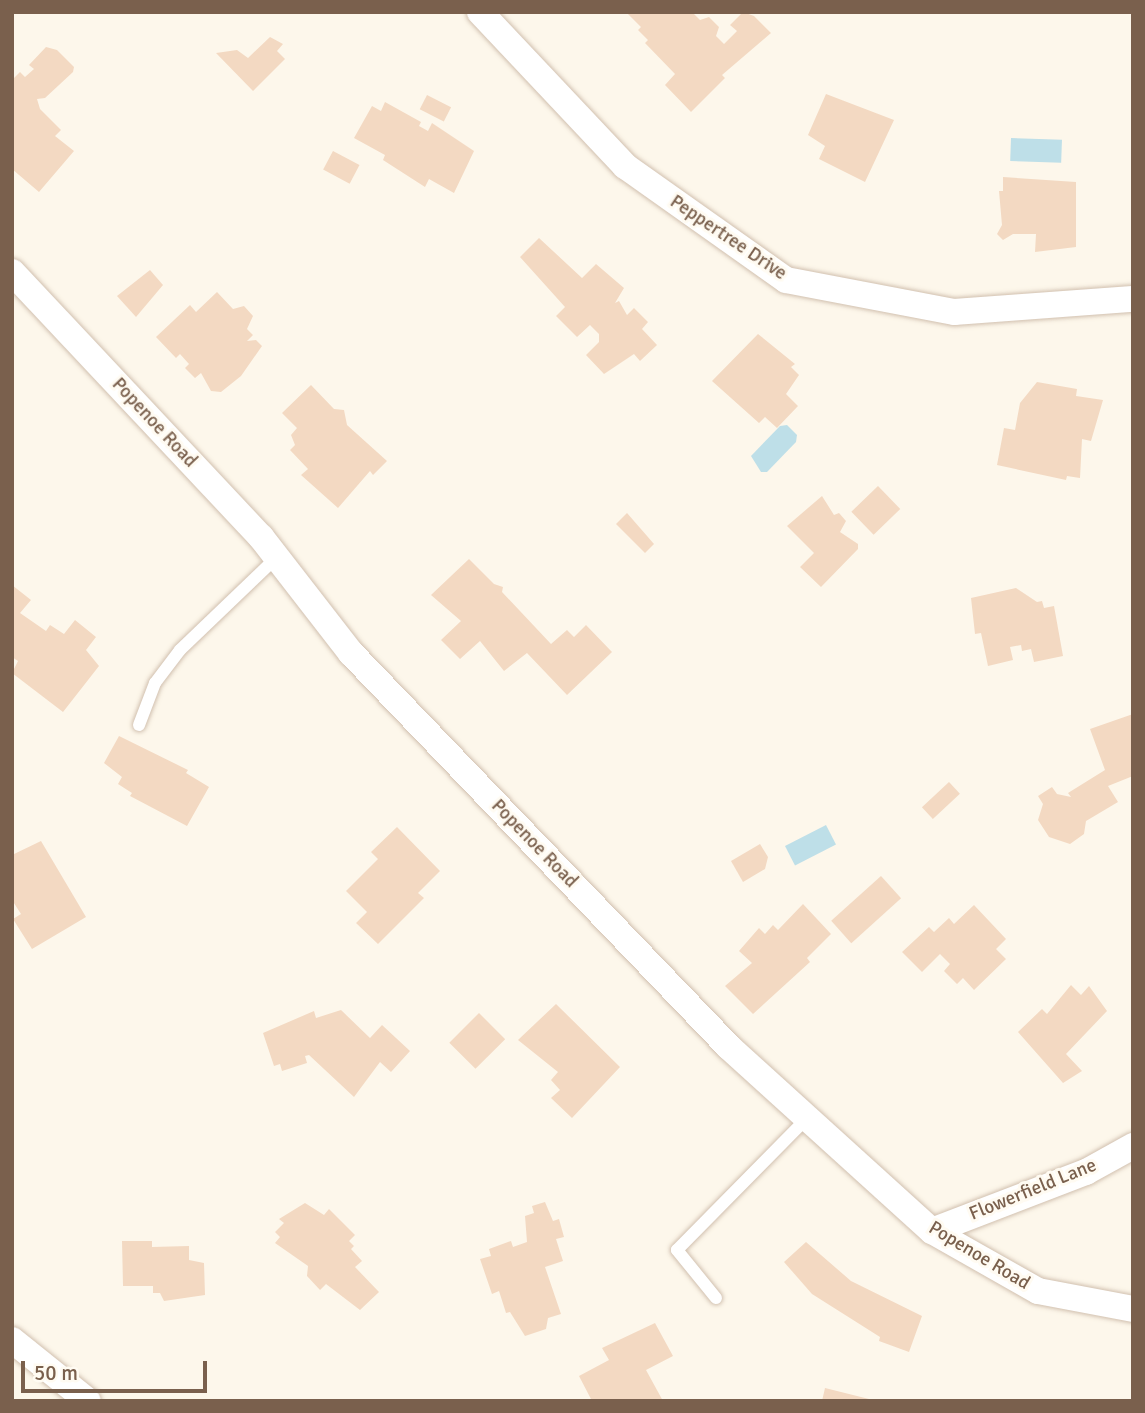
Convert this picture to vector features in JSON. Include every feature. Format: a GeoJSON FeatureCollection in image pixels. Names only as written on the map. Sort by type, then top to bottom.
{"type":"FeatureCollection","features":[{"type":"Feature","properties":{"kind":"street","name":"Peppertree Drive"},"geometry":{"type":"LineString","coordinates":[[480,12],[625,166],[786,280],[954,312],[1133,299]]}},
{"type":"Feature","properties":{"kind":"street","name":"Popenoe Road"},"geometry":{"type":"LineString","coordinates":[[15,281],[277,557],[351,653],[729,1047],[932,1231],[1038,1291],[1133,1309]]}},
{"type":"Feature","properties":{"kind":"street","name":"Flowerfield Lane"},"geometry":{"type":"LineString","coordinates":[[932,1231],[1086,1172],[1133,1146]]}},
{"type":"Feature","properties":{"kind":"street"},"geometry":{"type":"LineString","coordinates":[[12,1340],[88,1401]]}},
{"type":"Feature","properties":{"kind":"lane"},"geometry":{"type":"LineString","coordinates":[[139,725],[155,683],[180,650],[277,557]]}},
{"type":"Feature","properties":{"kind":"lane"},"geometry":{"type":"LineString","coordinates":[[716,1298],[677,1250],[807,1118]]}},
{"type":"Feature","properties":{"kind":"water"},"geometry":{"type":"Polygon","coordinates":[[[1011,138],[1062,140],[1061,163],[1010,161],[1011,138]]]}},
{"type":"Feature","properties":{"kind":"water"},"geometry":{"type":"Polygon","coordinates":[[[787,425],[797,435],[796,442],[767,472],[761,472],[751,456],[780,426],[787,425]]]}},
{"type":"Feature","properties":{"kind":"water"},"geometry":{"type":"Polygon","coordinates":[[[826,825],[836,845],[795,865],[785,846],[826,825]]]}},
{"type":"Feature","properties":{"kind":"building"},"geometry":{"type":"Polygon","coordinates":[[[626,12],[692,12],[700,20],[709,17],[719,27],[716,36],[724,44],[737,31],[730,25],[743,12],[754,16],[771,33],[722,75],[725,78],[691,112],[665,85],[675,74],[645,43],[648,40],[638,30],[641,27],[626,12]]]}},
{"type":"Feature","properties":{"kind":"building"},"geometry":{"type":"Polygon","coordinates":[[[270,37],[283,44],[277,51],[285,59],[253,91],[216,53],[237,50],[248,58],[270,37]]]}},
{"type":"Feature","properties":{"kind":"building"},"geometry":{"type":"Polygon","coordinates":[[[46,47],[57,50],[74,67],[73,72],[45,98],[37,99],[40,109],[61,130],[55,136],[74,151],[39,192],[12,169],[12,80],[20,72],[25,77],[34,69],[29,65],[46,47]]]}},
{"type":"Feature","properties":{"kind":"building"},"geometry":{"type":"Polygon","coordinates":[[[826,94],[894,120],[865,182],[819,159],[825,146],[808,135],[826,94]]]}},
{"type":"Feature","properties":{"kind":"building"},"geometry":{"type":"Polygon","coordinates":[[[427,95],[451,107],[444,122],[420,109],[427,95]]]}},
{"type":"Feature","properties":{"kind":"building"},"geometry":{"type":"Polygon","coordinates":[[[385,102],[421,122],[419,126],[428,131],[432,123],[474,151],[454,193],[429,179],[425,187],[383,160],[385,155],[354,138],[372,106],[381,111],[385,102]]]}},
{"type":"Feature","properties":{"kind":"building"},"geometry":{"type":"Polygon","coordinates":[[[333,151],[359,165],[350,184],[323,170],[333,151]]]}},
{"type":"Feature","properties":{"kind":"building"},"geometry":{"type":"Polygon","coordinates":[[[1003,177],[1076,182],[1076,247],[1035,252],[1036,234],[1013,234],[1003,240],[997,234],[1002,225],[999,191],[1003,191],[1003,177]]]}},
{"type":"Feature","properties":{"kind":"building"},"geometry":{"type":"Polygon","coordinates":[[[539,238],[582,278],[596,264],[624,288],[615,303],[619,301],[627,315],[634,308],[648,322],[642,329],[657,345],[640,361],[634,354],[604,374],[586,355],[599,342],[599,334],[590,325],[577,337],[556,316],[565,307],[520,257],[539,238]]]}},
{"type":"Feature","properties":{"kind":"building"},"geometry":{"type":"Polygon","coordinates":[[[150,270],[163,285],[136,317],[117,296],[150,270]]]}},
{"type":"Feature","properties":{"kind":"building"},"geometry":{"type":"Polygon","coordinates":[[[217,292],[233,309],[244,306],[253,316],[247,329],[253,335],[247,341],[256,340],[262,346],[241,376],[221,392],[211,391],[201,373],[195,378],[185,368],[189,364],[180,354],[176,358],[156,337],[190,305],[196,312],[217,292]]]}},
{"type":"Feature","properties":{"kind":"building"},"geometry":{"type":"Polygon","coordinates":[[[758,334],[795,364],[791,367],[799,375],[786,394],[798,406],[777,428],[765,417],[759,423],[712,381],[758,334]]]}},
{"type":"Feature","properties":{"kind":"building"},"geometry":{"type":"Polygon","coordinates":[[[1037,382],[1077,389],[1076,396],[1103,400],[1091,441],[1082,439],[1080,478],[1067,476],[1066,480],[997,465],[1004,428],[1015,430],[1020,403],[1037,382]]]}},
{"type":"Feature","properties":{"kind":"building"},"geometry":{"type":"Polygon","coordinates":[[[311,385],[334,409],[344,410],[347,425],[387,461],[373,475],[370,471],[338,508],[301,475],[308,469],[290,450],[295,445],[291,435],[297,428],[282,413],[311,385]]]}},
{"type":"Feature","properties":{"kind":"building"},"geometry":{"type":"Polygon","coordinates":[[[878,486],[900,509],[874,535],[851,512],[878,486]]]}},
{"type":"Feature","properties":{"kind":"building"},"geometry":{"type":"Polygon","coordinates":[[[822,496],[834,515],[839,513],[846,521],[840,532],[858,544],[858,549],[821,587],[800,567],[814,553],[787,526],[822,496]]]}},
{"type":"Feature","properties":{"kind":"building"},"geometry":{"type":"Polygon","coordinates":[[[627,513],[654,544],[645,553],[616,524],[627,513]]]}},
{"type":"Feature","properties":{"kind":"building"},"geometry":{"type":"Polygon","coordinates":[[[469,559],[494,584],[503,587],[502,592],[551,644],[567,630],[574,637],[586,625],[612,652],[567,695],[527,653],[504,671],[480,641],[460,659],[441,640],[461,621],[431,595],[469,559]]]}},
{"type":"Feature","properties":{"kind":"building"},"geometry":{"type":"Polygon","coordinates":[[[12,585],[31,600],[20,613],[46,631],[50,625],[64,634],[75,620],[96,637],[86,650],[99,666],[63,712],[12,673],[18,661],[12,657],[12,585]]]}},
{"type":"Feature","properties":{"kind":"building"},"geometry":{"type":"Polygon","coordinates":[[[1016,588],[1037,602],[1042,601],[1044,608],[1054,606],[1063,656],[1034,662],[1031,649],[1022,651],[1021,645],[1010,647],[1013,660],[988,666],[981,633],[975,634],[971,598],[1016,588]]]}},
{"type":"Feature","properties":{"kind":"building"},"geometry":{"type":"Polygon","coordinates":[[[1133,714],[1133,776],[1108,786],[1118,802],[1086,821],[1084,834],[1070,844],[1049,837],[1038,820],[1043,804],[1038,796],[1052,787],[1057,794],[1071,797],[1068,793],[1105,770],[1090,729],[1133,714]]]}},
{"type":"Feature","properties":{"kind":"building"},"geometry":{"type":"Polygon","coordinates":[[[119,736],[188,770],[186,773],[209,787],[187,826],[130,796],[132,793],[118,784],[122,777],[104,763],[119,736]]]}},
{"type":"Feature","properties":{"kind":"building"},"geometry":{"type":"Polygon","coordinates":[[[949,782],[960,794],[933,819],[922,807],[949,782]]]}},
{"type":"Feature","properties":{"kind":"building"},"geometry":{"type":"Polygon","coordinates":[[[397,827],[440,871],[418,893],[424,898],[378,944],[356,923],[367,912],[346,891],[378,859],[371,852],[397,827]]]}},
{"type":"Feature","properties":{"kind":"building"},"geometry":{"type":"Polygon","coordinates":[[[41,841],[86,917],[32,949],[13,919],[21,914],[12,900],[12,855],[41,841]]]}},
{"type":"Feature","properties":{"kind":"building"},"geometry":{"type":"Polygon","coordinates":[[[760,844],[768,857],[765,869],[743,882],[731,861],[760,844]]]}},
{"type":"Feature","properties":{"kind":"building"},"geometry":{"type":"Polygon","coordinates":[[[881,876],[901,898],[851,943],[831,921],[881,876]]]}},
{"type":"Feature","properties":{"kind":"building"},"geometry":{"type":"Polygon","coordinates":[[[803,904],[831,934],[807,958],[810,962],[753,1014],[725,986],[752,963],[739,951],[759,928],[765,934],[773,925],[778,930],[803,904]]]}},
{"type":"Feature","properties":{"kind":"building"},"geometry":{"type":"Polygon","coordinates":[[[974,905],[1006,939],[996,949],[1006,959],[974,990],[963,978],[957,984],[944,971],[950,964],[940,954],[922,972],[902,952],[929,927],[934,932],[949,918],[954,924],[974,905]]]}},
{"type":"Feature","properties":{"kind":"building"},"geometry":{"type":"Polygon","coordinates":[[[1071,985],[1081,995],[1089,986],[1107,1011],[1066,1054],[1082,1071],[1063,1083],[1018,1032],[1042,1009],[1047,1014],[1071,985]]]}},
{"type":"Feature","properties":{"kind":"building"},"geometry":{"type":"Polygon","coordinates":[[[556,1004],[620,1067],[572,1118],[551,1098],[560,1090],[551,1080],[558,1072],[518,1040],[556,1004]]]}},
{"type":"Feature","properties":{"kind":"building"},"geometry":{"type":"Polygon","coordinates":[[[341,1010],[370,1038],[382,1025],[410,1051],[391,1072],[380,1062],[354,1097],[309,1055],[305,1056],[307,1063],[282,1071],[280,1064],[274,1066],[263,1033],[314,1011],[316,1018],[341,1010]]]}},
{"type":"Feature","properties":{"kind":"building"},"geometry":{"type":"Polygon","coordinates":[[[479,1013],[505,1039],[475,1069],[449,1043],[479,1013]]]}},
{"type":"Feature","properties":{"kind":"building"},"geometry":{"type":"Polygon","coordinates":[[[545,1202],[553,1221],[559,1219],[564,1237],[556,1239],[563,1261],[545,1267],[561,1314],[548,1318],[546,1329],[525,1336],[510,1312],[506,1313],[499,1291],[492,1294],[480,1259],[491,1256],[489,1249],[511,1241],[513,1247],[527,1242],[525,1216],[534,1213],[532,1206],[545,1202]]]}},
{"type":"Feature","properties":{"kind":"building"},"geometry":{"type":"Polygon","coordinates":[[[305,1203],[324,1215],[329,1209],[355,1235],[349,1241],[354,1246],[351,1249],[362,1261],[355,1267],[379,1292],[360,1310],[326,1284],[320,1290],[307,1276],[308,1266],[275,1243],[280,1237],[275,1232],[284,1223],[279,1219],[305,1203]]]}},
{"type":"Feature","properties":{"kind":"building"},"geometry":{"type":"Polygon","coordinates":[[[122,1241],[152,1241],[152,1247],[189,1246],[189,1260],[204,1263],[205,1295],[164,1301],[160,1293],[153,1293],[153,1286],[123,1286],[122,1241]]]}},
{"type":"Feature","properties":{"kind":"building"},"geometry":{"type":"Polygon","coordinates":[[[806,1242],[851,1281],[922,1316],[909,1352],[879,1341],[880,1337],[812,1294],[784,1262],[806,1242]]]}},
{"type":"Feature","properties":{"kind":"building"},"geometry":{"type":"Polygon","coordinates":[[[655,1323],[673,1356],[646,1370],[663,1401],[592,1401],[579,1376],[609,1360],[602,1348],[655,1323]]]}},
{"type":"Feature","properties":{"kind":"building"},"geometry":{"type":"Polygon","coordinates":[[[825,1388],[873,1400],[873,1401],[822,1401],[825,1388]]]}}]}
